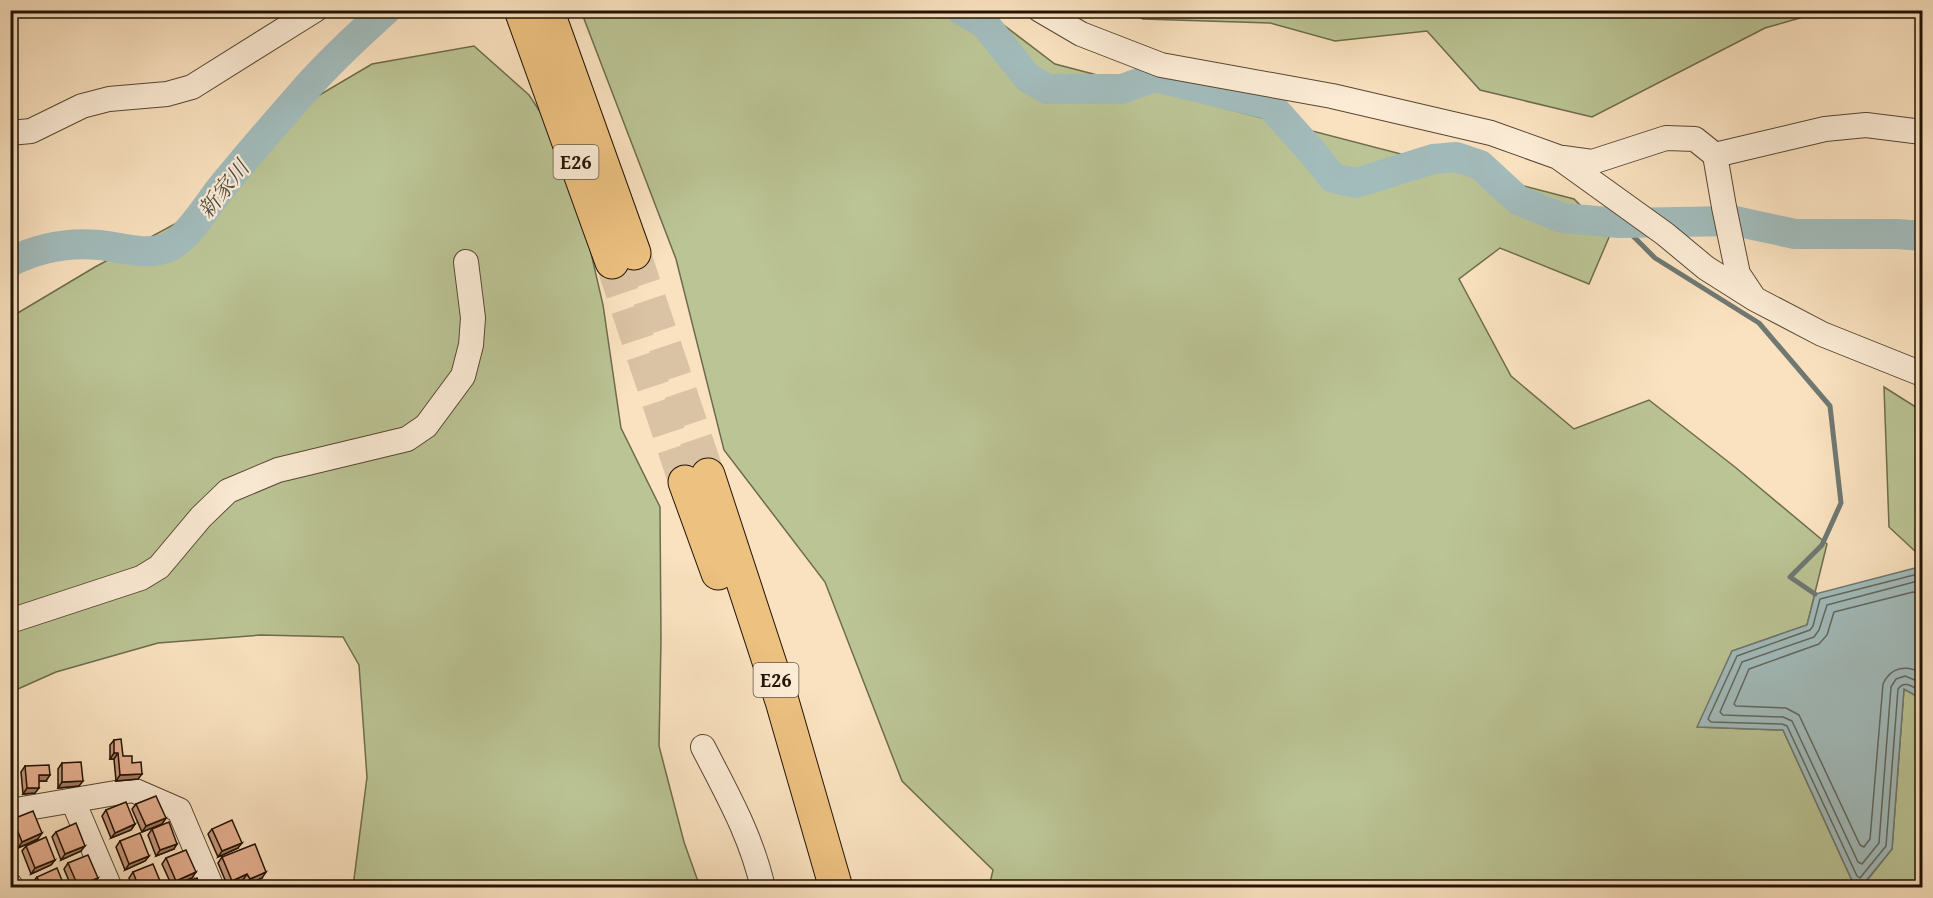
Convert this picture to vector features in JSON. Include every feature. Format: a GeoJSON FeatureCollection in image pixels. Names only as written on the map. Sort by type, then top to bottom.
{"type":"FeatureCollection","features":[{"type":"Feature","properties":{"kind":"highway","name":"E26"},"geometry":{"type":"LineString","coordinates":[[521,10],[553,64],[623,258]]}},
{"type":"Feature","properties":{"kind":"highway","name":"E26"},"geometry":{"type":"LineString","coordinates":[[547,10],[553,64]]}},
{"type":"Feature","properties":{"kind":"highway","name":"E26"},"geometry":{"type":"LineString","coordinates":[[813,888],[697,479],[782,701],[827,850],[836,888]]}},
{"type":"Feature","properties":{"kind":"street"},"geometry":{"type":"LineString","coordinates":[[10,133],[31,131],[81,106],[100,101],[167,94],[192,87],[315,10]]}},
{"type":"Feature","properties":{"kind":"street"},"geometry":{"type":"LineString","coordinates":[[1040,10],[1081,34],[1161,65],[1332,96],[1480,130],[1558,157],[1592,162],[1666,138],[1695,139],[1715,155],[1738,274],[1755,299]]}},
{"type":"Feature","properties":{"kind":"street"},"geometry":{"type":"LineString","coordinates":[[1715,155],[1826,129],[1866,125],[1923,132]]}},
{"type":"Feature","properties":{"kind":"street"},"geometry":{"type":"LineString","coordinates":[[1558,157],[1646,220],[1706,268],[1755,299],[1822,334],[1923,374]]}},
{"type":"Feature","properties":{"kind":"street"},"geometry":{"type":"LineString","coordinates":[[10,621],[141,578],[159,567],[201,517],[228,491],[278,470],[407,439],[426,426],[463,376],[468,356],[473,318],[466,262]]}},
{"type":"Feature","properties":{"kind":"street"},"geometry":{"type":"LineString","coordinates":[[703,747],[740,815],[763,888]]}},
{"type":"Feature","properties":{"kind":"street"},"geometry":{"type":"LineString","coordinates":[[10,811],[133,790],[179,810],[212,888]]}},
{"type":"Feature","properties":{"kind":"street"},"geometry":{"type":"LineString","coordinates":[[73,801],[110,888]]}},
{"type":"Feature","properties":{"kind":"green space"},"geometry":{"type":"Polygon","coordinates":[[[581,11],[985,11],[1055,64],[1574,199],[1610,235],[1589,284],[1500,248],[1459,279],[1511,376],[1574,429],[1649,400],[1735,467],[1827,544],[1807,625],[1732,651],[1698,727],[1783,730],[1855,887],[989,887],[993,870],[902,781],[825,582],[724,450],[676,259],[581,11]]]}},
{"type":"Feature","properties":{"kind":"green space"},"geometry":{"type":"Polygon","coordinates":[[[1129,11],[1825,11],[1765,28],[1592,117],[1480,90],[1427,31],[1335,41],[1270,23],[1143,19],[1129,11]]]}},
{"type":"Feature","properties":{"kind":"green space"},"geometry":{"type":"Polygon","coordinates":[[[474,46],[529,95],[568,154],[603,305],[621,428],[660,507],[659,746],[684,842],[700,887],[353,887],[367,777],[359,665],[343,637],[261,635],[158,643],[56,672],[11,692],[11,317],[95,267],[212,204],[265,127],[372,64],[474,46]]]}},
{"type":"Feature","properties":{"kind":"green space"},"geometry":{"type":"Polygon","coordinates":[[[1884,387],[1922,411],[1922,585],[1917,553],[1889,527],[1884,387]]]}},
{"type":"Feature","properties":{"kind":"green space"},"geometry":{"type":"Polygon","coordinates":[[[1904,689],[1922,699],[1922,887],[1861,888],[1892,849],[1904,689]]]}},
{"type":"Feature","properties":{"kind":"water"},"geometry":{"type":"Polygon","coordinates":[[[1919,567],[1922,585],[1922,699],[1904,689],[1892,849],[1861,887],[1855,887],[1783,730],[1697,727],[1732,651],[1807,625],[1815,594],[1919,567]]]}},
{"type":"Feature","properties":{"kind":"building"},"geometry":{"type":"Polygon","coordinates":[[[121,739],[123,756],[132,756],[132,763],[141,762],[142,774],[120,775],[118,753],[114,753],[114,740],[121,739]]]}},
{"type":"Feature","properties":{"kind":"building"},"geometry":{"type":"Polygon","coordinates":[[[81,762],[83,781],[62,782],[62,763],[81,762]]]}},
{"type":"Feature","properties":{"kind":"building"},"geometry":{"type":"Polygon","coordinates":[[[49,765],[50,775],[39,775],[39,788],[27,788],[25,766],[49,765]]]}},
{"type":"Feature","properties":{"kind":"building"},"geometry":{"type":"Polygon","coordinates":[[[10,773],[12,782],[16,782],[17,789],[13,789],[10,793],[10,773]]]}},
{"type":"Feature","properties":{"kind":"building"},"geometry":{"type":"Polygon","coordinates":[[[156,796],[166,818],[146,826],[136,804],[156,796]]]}},
{"type":"Feature","properties":{"kind":"building"},"geometry":{"type":"Polygon","coordinates":[[[126,802],[135,824],[115,833],[106,810],[126,802]]]}},
{"type":"Feature","properties":{"kind":"building"},"geometry":{"type":"Polygon","coordinates":[[[33,811],[42,833],[22,842],[13,819],[33,811]]]}},
{"type":"Feature","properties":{"kind":"building"},"geometry":{"type":"Polygon","coordinates":[[[232,820],[242,843],[222,851],[212,829],[232,820]]]}},
{"type":"Feature","properties":{"kind":"building"},"geometry":{"type":"Polygon","coordinates":[[[169,822],[177,844],[160,850],[152,829],[169,822]]]}},
{"type":"Feature","properties":{"kind":"building"},"geometry":{"type":"Polygon","coordinates":[[[76,823],[85,846],[65,854],[56,832],[76,823]]]}},
{"type":"Feature","properties":{"kind":"building"},"geometry":{"type":"Polygon","coordinates":[[[140,833],[149,856],[129,864],[120,841],[140,833]]]}},
{"type":"Feature","properties":{"kind":"building"},"geometry":{"type":"Polygon","coordinates":[[[46,837],[55,860],[35,868],[26,846],[46,837]]]}},
{"type":"Feature","properties":{"kind":"building"},"geometry":{"type":"Polygon","coordinates":[[[255,844],[266,872],[250,879],[247,874],[232,881],[222,857],[255,844]]]}},
{"type":"Feature","properties":{"kind":"building"},"geometry":{"type":"Polygon","coordinates":[[[186,850],[196,872],[176,881],[166,858],[186,850]]]}},
{"type":"Feature","properties":{"kind":"building"},"geometry":{"type":"Polygon","coordinates":[[[88,855],[98,878],[78,886],[68,863],[88,855]]]}},
{"type":"Feature","properties":{"kind":"building"},"geometry":{"type":"Polygon","coordinates":[[[153,864],[162,886],[139,888],[133,872],[153,864]]]}},
{"type":"Feature","properties":{"kind":"building"},"geometry":{"type":"Polygon","coordinates":[[[57,868],[65,888],[42,888],[37,877],[57,868]]]}},
{"type":"Feature","properties":{"kind":"building"},"geometry":{"type":"Polygon","coordinates":[[[197,878],[201,888],[177,888],[177,886],[197,878]]]}},
{"type":"Feature","properties":{"kind":"waterway","name":"新家川"},"geometry":{"type":"LineString","coordinates":[[10,262],[31,253],[65,245],[87,244],[150,251],[167,248],[174,244],[189,230],[231,176],[311,83],[342,50],[386,10]]}},
{"type":"Feature","properties":{"kind":"waterway"},"geometry":{"type":"LineString","coordinates":[[961,10],[984,23],[1028,78],[1047,89],[1122,89],[1155,77],[1270,105],[1333,178],[1356,183],[1433,159],[1456,157],[1480,165],[1518,200],[1562,218],[1620,223],[1735,221],[1795,234],[1922,236]]}},
{"type":"Feature","properties":{"kind":"waterway"},"geometry":{"type":"LineString","coordinates":[[1620,223],[1655,258],[1759,323],[1830,406],[1841,503],[1822,545],[1790,577],[1815,594]]}},
{"type":"Feature","properties":{"kind":"tunnel"},"geometry":{"type":"LineString","coordinates":[[634,253],[708,475]]}},
{"type":"Feature","properties":{"kind":"tunnel"},"geometry":{"type":"LineString","coordinates":[[612,262],[685,482]]}}]}
